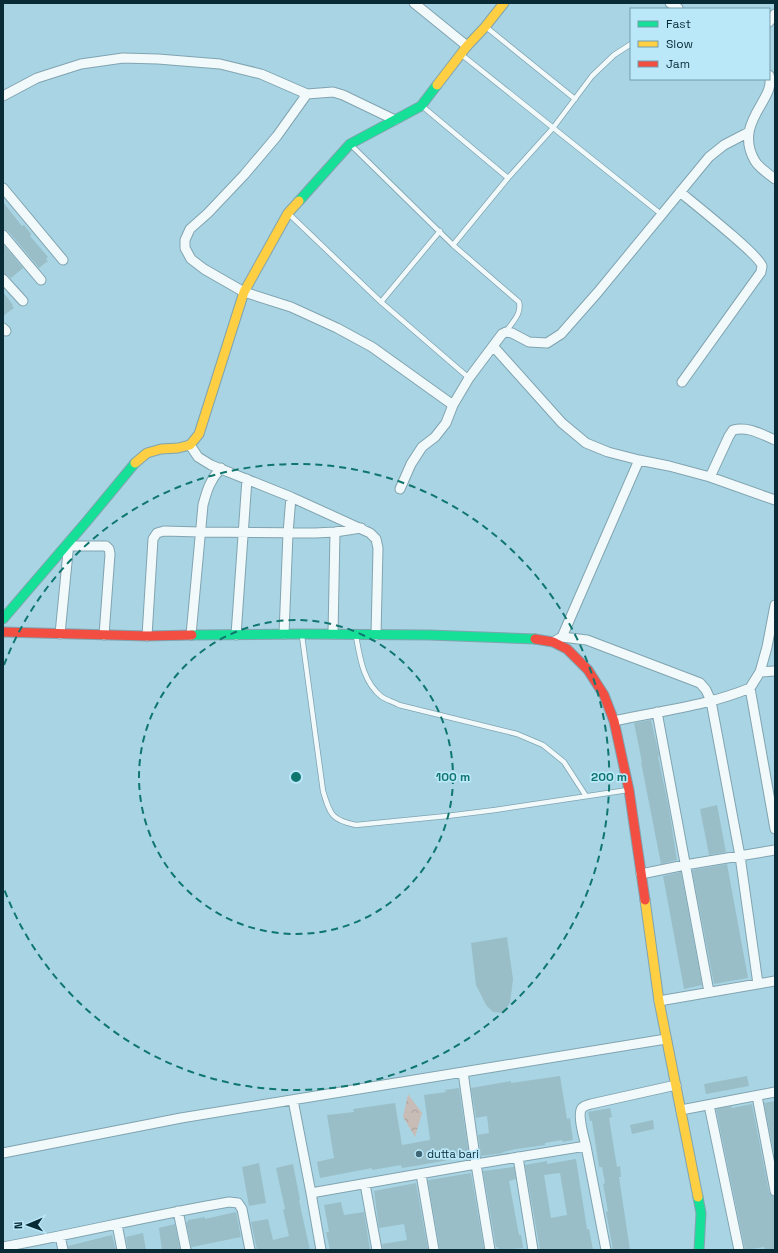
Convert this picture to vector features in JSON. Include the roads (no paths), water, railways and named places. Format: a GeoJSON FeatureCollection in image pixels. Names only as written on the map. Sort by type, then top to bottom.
{"type":"FeatureCollection","features":[{"type":"Feature","properties":{"kind":"street"},"geometry":{"type":"LineString","coordinates":[[414,3],[464,50]]}},
{"type":"Feature","properties":{"kind":"street"},"geometry":{"type":"LineString","coordinates":[[3,619],[69,544],[132,465],[147,453],[160,449],[178,448],[190,445],[199,434],[244,292],[288,213],[350,144],[421,106],[464,50],[504,3]]}},
{"type":"Feature","properties":{"kind":"street"},"geometry":{"type":"LineString","coordinates":[[3,96],[37,78],[81,64],[123,58],[158,59],[220,64],[261,74],[307,94],[333,92],[343,95],[395,120]]}},
{"type":"Feature","properties":{"kind":"street"},"geometry":{"type":"LineString","coordinates":[[772,77],[769,94],[754,117],[748,132],[750,149],[755,162],[775,179]]}},
{"type":"Feature","properties":{"kind":"street"},"geometry":{"type":"LineString","coordinates":[[307,94],[278,136],[224,197],[190,229],[185,240],[185,248],[191,258],[204,269],[244,292],[291,307],[337,328],[372,347],[453,405]]}},
{"type":"Feature","properties":{"kind":"street"},"geometry":{"type":"LineString","coordinates":[[400,489],[411,464],[422,447],[435,437],[446,423],[453,405],[469,378],[502,334],[506,332],[512,333],[529,342],[547,343],[561,334],[598,292],[709,156],[724,145],[748,132]]}},
{"type":"Feature","properties":{"kind":"street"},"geometry":{"type":"LineString","coordinates":[[3,188],[63,260]]}},
{"type":"Feature","properties":{"kind":"street"},"geometry":{"type":"LineString","coordinates":[[680,192],[748,250],[762,266],[761,272],[682,382]]}},
{"type":"Feature","properties":{"kind":"street"},"geometry":{"type":"LineString","coordinates":[[3,235],[41,280]]}},
{"type":"Feature","properties":{"kind":"street"},"geometry":{"type":"LineString","coordinates":[[3,279],[23,301]]}},
{"type":"Feature","properties":{"kind":"street"},"geometry":{"type":"LineString","coordinates":[[493,346],[562,423],[586,443],[608,452],[670,466],[710,478],[753,491],[775,500]]}},
{"type":"Feature","properties":{"kind":"street"},"geometry":{"type":"LineString","coordinates":[[710,478],[733,430],[741,428],[747,429],[775,440]]}},
{"type":"Feature","properties":{"kind":"street"},"geometry":{"type":"LineString","coordinates":[[190,445],[198,456],[211,465],[291,497],[361,528],[370,533],[376,539],[378,548],[376,635]]}},
{"type":"Feature","properties":{"kind":"street"},"geometry":{"type":"LineString","coordinates":[[562,637],[639,460]]}},
{"type":"Feature","properties":{"kind":"street"},"geometry":{"type":"LineString","coordinates":[[191,635],[203,505],[207,489],[214,476],[221,468]]}},
{"type":"Feature","properties":{"kind":"street"},"geometry":{"type":"LineString","coordinates":[[236,635],[247,479]]}},
{"type":"Feature","properties":{"kind":"street"},"geometry":{"type":"LineString","coordinates":[[284,634],[291,497]]}},
{"type":"Feature","properties":{"kind":"street"},"geometry":{"type":"LineString","coordinates":[[147,636],[153,539],[157,533],[164,530],[200,532],[335,532],[361,528]]}},
{"type":"Feature","properties":{"kind":"street"},"geometry":{"type":"LineString","coordinates":[[333,634],[335,532]]}},
{"type":"Feature","properties":{"kind":"street"},"geometry":{"type":"LineString","coordinates":[[60,634],[69,544]]}},
{"type":"Feature","properties":{"kind":"street"},"geometry":{"type":"LineString","coordinates":[[69,544],[106,546],[109,549],[110,554],[104,635]]}},
{"type":"Feature","properties":{"kind":"street"},"geometry":{"type":"LineString","coordinates":[[614,721],[711,701],[731,696],[750,688],[760,672],[767,647],[775,605]]}},
{"type":"Feature","properties":{"kind":"street"},"geometry":{"type":"LineString","coordinates":[[3,632],[147,636],[284,634],[429,635],[538,639],[553,642],[567,649],[588,670],[604,695],[614,721],[629,790],[659,1001],[701,1213],[699,1250]]}},
{"type":"Feature","properties":{"kind":"street"},"geometry":{"type":"LineString","coordinates":[[553,642],[562,637],[587,640],[700,683],[706,690],[711,701],[740,856],[758,984]]}},
{"type":"Feature","properties":{"kind":"street"},"geometry":{"type":"LineString","coordinates":[[760,672],[775,671]]}},
{"type":"Feature","properties":{"kind":"street"},"geometry":{"type":"LineString","coordinates":[[750,688],[773,803],[775,829]]}},
{"type":"Feature","properties":{"kind":"street"},"geometry":{"type":"LineString","coordinates":[[657,712],[709,992]]}},
{"type":"Feature","properties":{"kind":"street"},"geometry":{"type":"LineString","coordinates":[[641,874],[775,850]]}},
{"type":"Feature","properties":{"kind":"street"},"geometry":{"type":"LineString","coordinates":[[659,1001],[775,981]]}},
{"type":"Feature","properties":{"kind":"street"},"geometry":{"type":"LineString","coordinates":[[3,1153],[181,1118],[666,1039]]}},
{"type":"Feature","properties":{"kind":"street"},"geometry":{"type":"LineString","coordinates":[[463,1072],[490,1250]]}},
{"type":"Feature","properties":{"kind":"street"},"geometry":{"type":"LineString","coordinates":[[606,1250],[580,1117],[581,1110],[584,1106],[591,1104],[676,1085]]}},
{"type":"Feature","properties":{"kind":"street"},"geometry":{"type":"LineString","coordinates":[[681,1110],[775,1092]]}},
{"type":"Feature","properties":{"kind":"street"},"geometry":{"type":"LineString","coordinates":[[757,1096],[775,1191]]}},
{"type":"Feature","properties":{"kind":"street"},"geometry":{"type":"LineString","coordinates":[[293,1100],[322,1250]]}},
{"type":"Feature","properties":{"kind":"street"},"geometry":{"type":"LineString","coordinates":[[709,1105],[739,1250]]}},
{"type":"Feature","properties":{"kind":"street"},"geometry":{"type":"LineString","coordinates":[[311,1193],[586,1146]]}},
{"type":"Feature","properties":{"kind":"street"},"geometry":{"type":"LineString","coordinates":[[518,1157],[533,1250]]}},
{"type":"Feature","properties":{"kind":"street"},"geometry":{"type":"LineString","coordinates":[[421,1174],[434,1250]]}},
{"type":"Feature","properties":{"kind":"street"},"geometry":{"type":"LineString","coordinates":[[365,1184],[378,1250]]}},
{"type":"Feature","properties":{"kind":"street"},"geometry":{"type":"LineString","coordinates":[[3,1247],[229,1202],[238,1203],[242,1209],[250,1250]]}},
{"type":"Feature","properties":{"kind":"street"},"geometry":{"type":"LineString","coordinates":[[178,1211],[186,1250]]}},
{"type":"Feature","properties":{"kind":"street"},"geometry":{"type":"LineString","coordinates":[[117,1224],[122,1250]]}},
{"type":"Feature","properties":{"kind":"street"},"geometry":{"type":"LineString","coordinates":[[60,1236],[63,1250]]}},
{"type":"Feature","properties":{"kind":"lane"},"geometry":{"type":"LineString","coordinates":[[485,27],[575,99]]}},
{"type":"Feature","properties":{"kind":"lane"},"geometry":{"type":"LineString","coordinates":[[453,244],[508,178],[553,128],[592,76],[614,55],[630,45]]}},
{"type":"Feature","properties":{"kind":"lane"},"geometry":{"type":"LineString","coordinates":[[464,50],[553,128],[661,214]]}},
{"type":"Feature","properties":{"kind":"lane"},"geometry":{"type":"LineString","coordinates":[[421,106],[508,178]]}},
{"type":"Feature","properties":{"kind":"lane"},"geometry":{"type":"LineString","coordinates":[[350,144],[453,244],[519,302],[520,308],[518,315],[506,332]]}},
{"type":"Feature","properties":{"kind":"lane"},"geometry":{"type":"LineString","coordinates":[[288,213],[381,302],[469,378]]}},
{"type":"Feature","properties":{"kind":"lane"},"geometry":{"type":"LineString","coordinates":[[381,302],[440,231]]}},
{"type":"Feature","properties":{"kind":"lane"},"geometry":{"type":"LineString","coordinates":[[301,634],[323,792],[328,807],[334,817],[344,822],[356,824],[454,815],[629,790]]}},
{"type":"Feature","properties":{"kind":"lane"},"geometry":{"type":"LineString","coordinates":[[356,635],[361,665],[369,683],[383,697],[399,705],[517,734],[543,745],[564,762],[586,796]]}},
{"type":"Feature","properties":{"kind":"place","name":"dutta bari"},"geometry":{"type":"Point","coordinates":[419,1154]}}]}
